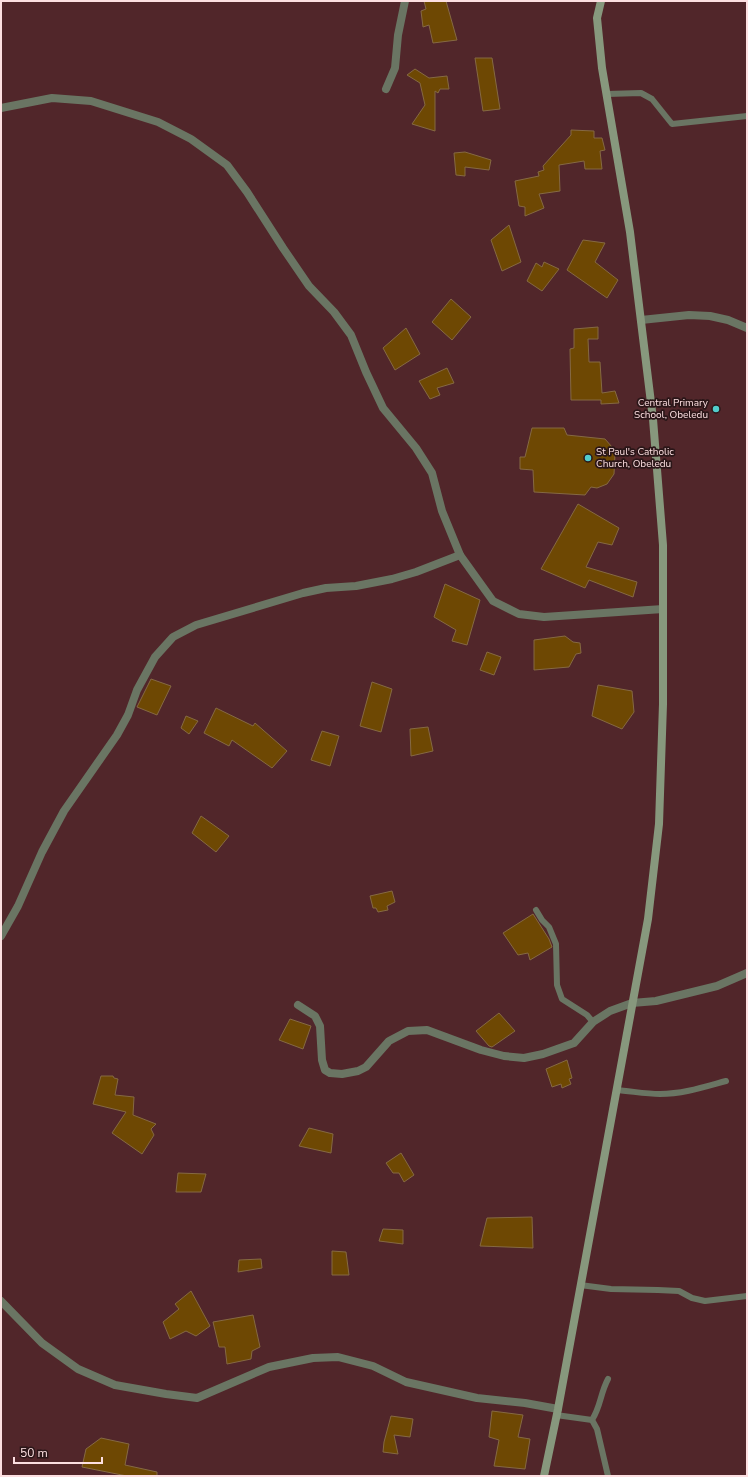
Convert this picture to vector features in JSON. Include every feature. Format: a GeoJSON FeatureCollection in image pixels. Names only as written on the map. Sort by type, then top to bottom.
{"type":"FeatureCollection","features":[{"type":"Feature","properties":{"kind":"main road"},"geometry":{"type":"LineString","coordinates":[[544,1476],[648,920],[658,824],[663,704],[663,545],[653,419],[630,232],[607,94],[597,18],[601,1]]}},
{"type":"Feature","properties":{"kind":"street"},"geometry":{"type":"LineString","coordinates":[[386,89],[395,68],[398,35],[405,1]]}},
{"type":"Feature","properties":{"kind":"street"},"geometry":{"type":"LineString","coordinates":[[1,108],[52,98],[91,101],[158,122],[190,139],[227,165],[247,192],[282,248],[309,286],[334,312],[351,335],[382,408],[416,448],[432,473],[442,512],[460,555],[493,601],[519,614],[544,617],[663,609]]}},
{"type":"Feature","properties":{"kind":"street"},"geometry":{"type":"LineString","coordinates":[[641,320],[689,315],[710,316],[728,320],[747,328]]}},
{"type":"Feature","properties":{"kind":"street"},"geometry":{"type":"LineString","coordinates":[[1,936],[18,906],[42,852],[64,811],[117,735],[128,715],[137,690],[155,657],[173,637],[196,625],[303,593],[326,588],[356,586],[392,579],[416,572],[460,555]]}},
{"type":"Feature","properties":{"kind":"street"},"geometry":{"type":"LineString","coordinates":[[298,1005],[315,1016],[320,1026],[322,1060],[325,1070],[330,1073],[342,1074],[358,1071],[366,1067],[389,1041],[408,1031],[427,1030],[480,1050],[504,1056],[524,1058],[543,1054],[574,1043],[593,1022],[610,1011],[632,1003],[656,1001],[717,986],[747,973]]}},
{"type":"Feature","properties":{"kind":"street"},"geometry":{"type":"LineString","coordinates":[[1,1301],[48,1347],[78,1370],[114,1385],[197,1398],[269,1367],[313,1358],[338,1357],[373,1366],[406,1382],[477,1398],[525,1403],[557,1412]]}},
{"type":"Feature","properties":{"kind":"lane"},"geometry":{"type":"LineString","coordinates":[[607,94],[641,93],[652,99],[672,124],[747,116]]}},
{"type":"Feature","properties":{"kind":"lane"},"geometry":{"type":"LineString","coordinates":[[536,910],[542,920],[549,927],[556,944],[557,985],[562,999],[587,1015],[593,1022]]}},
{"type":"Feature","properties":{"kind":"lane"},"geometry":{"type":"LineString","coordinates":[[616,1090],[658,1094],[676,1093],[699,1089],[726,1081]]}},
{"type":"Feature","properties":{"kind":"lane"},"geometry":{"type":"LineString","coordinates":[[580,1285],[611,1289],[678,1292],[692,1298],[705,1301],[747,1296]]}},
{"type":"Feature","properties":{"kind":"lane"},"geometry":{"type":"LineString","coordinates":[[592,1420],[599,1410],[602,1390],[608,1379]]}},
{"type":"Feature","properties":{"kind":"lane"},"geometry":{"type":"LineString","coordinates":[[557,1412],[592,1420],[597,1429],[608,1476]]}},
{"type":"Feature","properties":{"kind":"building"},"geometry":{"type":"Polygon","coordinates":[[[424,1],[446,1],[457,40],[433,43],[429,25],[423,27],[421,11],[426,9],[424,1]]]}},
{"type":"Feature","properties":{"kind":"building"},"geometry":{"type":"Polygon","coordinates":[[[475,58],[492,58],[500,109],[483,111],[475,58]]]}},
{"type":"Feature","properties":{"kind":"building"},"geometry":{"type":"Polygon","coordinates":[[[415,69],[429,78],[447,76],[449,89],[440,89],[438,93],[435,91],[435,131],[412,124],[425,105],[420,83],[407,75],[415,69]]]}},
{"type":"Feature","properties":{"kind":"building"},"geometry":{"type":"Polygon","coordinates":[[[571,130],[594,131],[594,138],[602,138],[605,150],[600,151],[602,169],[585,169],[584,161],[559,165],[560,191],[539,194],[544,208],[525,216],[525,207],[519,206],[515,181],[539,176],[538,172],[544,170],[543,166],[571,135],[571,130]]]}},
{"type":"Feature","properties":{"kind":"building"},"geometry":{"type":"Polygon","coordinates":[[[465,152],[491,160],[489,170],[465,167],[465,176],[456,175],[454,153],[465,152]]]}},
{"type":"Feature","properties":{"kind":"building"},"geometry":{"type":"Polygon","coordinates":[[[509,225],[521,262],[502,271],[491,240],[509,225]]]}},
{"type":"Feature","properties":{"kind":"building"},"geometry":{"type":"Polygon","coordinates":[[[583,240],[605,243],[595,262],[618,280],[607,298],[567,270],[583,240]]]}},
{"type":"Feature","properties":{"kind":"building"},"geometry":{"type":"Polygon","coordinates":[[[544,262],[559,269],[542,291],[527,281],[536,263],[542,267],[544,262]]]}},
{"type":"Feature","properties":{"kind":"building"},"geometry":{"type":"Polygon","coordinates":[[[451,299],[471,317],[452,340],[432,322],[451,299]]]}},
{"type":"Feature","properties":{"kind":"building"},"geometry":{"type":"Polygon","coordinates":[[[598,327],[598,339],[588,339],[589,362],[600,362],[602,393],[615,391],[619,403],[601,404],[601,400],[571,400],[570,349],[574,348],[574,329],[598,327]]]}},
{"type":"Feature","properties":{"kind":"building"},"geometry":{"type":"Polygon","coordinates":[[[406,328],[420,354],[395,370],[383,348],[406,328]]]}},
{"type":"Feature","properties":{"kind":"building"},"geometry":{"type":"Polygon","coordinates":[[[447,368],[454,383],[437,388],[440,395],[430,399],[419,381],[447,368]]]}},
{"type":"Feature","properties":{"kind":"building"},"geometry":{"type":"Polygon","coordinates":[[[532,428],[564,428],[567,435],[605,439],[612,447],[615,454],[614,474],[607,484],[597,488],[591,487],[585,495],[534,492],[533,470],[520,469],[520,457],[525,457],[532,428]]]}},
{"type":"Feature","properties":{"kind":"building"},"geometry":{"type":"Polygon","coordinates":[[[578,504],[619,528],[612,545],[598,542],[586,567],[637,582],[633,597],[589,580],[585,588],[541,569],[578,504]]]}},
{"type":"Feature","properties":{"kind":"building"},"geometry":{"type":"Polygon","coordinates":[[[445,584],[480,600],[467,645],[452,641],[456,630],[434,617],[445,584]]]}},
{"type":"Feature","properties":{"kind":"building"},"geometry":{"type":"Polygon","coordinates":[[[565,636],[573,642],[580,643],[581,653],[576,654],[569,667],[534,670],[534,640],[565,636]]]}},
{"type":"Feature","properties":{"kind":"building"},"geometry":{"type":"Polygon","coordinates":[[[487,652],[501,657],[494,675],[480,670],[487,652]]]}},
{"type":"Feature","properties":{"kind":"building"},"geometry":{"type":"Polygon","coordinates":[[[151,679],[171,686],[157,715],[137,707],[151,679]]]}},
{"type":"Feature","properties":{"kind":"building"},"geometry":{"type":"Polygon","coordinates":[[[372,682],[392,689],[381,732],[360,726],[372,682]]]}},
{"type":"Feature","properties":{"kind":"building"},"geometry":{"type":"Polygon","coordinates":[[[598,685],[632,691],[634,712],[622,729],[592,716],[598,685]]]}},
{"type":"Feature","properties":{"kind":"building"},"geometry":{"type":"Polygon","coordinates":[[[216,708],[253,726],[255,723],[287,751],[272,768],[232,740],[229,746],[204,733],[216,708]]]}},
{"type":"Feature","properties":{"kind":"building"},"geometry":{"type":"Polygon","coordinates":[[[186,716],[198,721],[189,734],[181,728],[186,716]]]}},
{"type":"Feature","properties":{"kind":"building"},"geometry":{"type":"Polygon","coordinates":[[[428,727],[433,751],[411,756],[410,729],[428,727]]]}},
{"type":"Feature","properties":{"kind":"building"},"geometry":{"type":"Polygon","coordinates":[[[322,731],[339,736],[330,766],[311,760],[322,731]]]}},
{"type":"Feature","properties":{"kind":"building"},"geometry":{"type":"Polygon","coordinates":[[[201,816],[229,836],[216,852],[192,833],[201,816]]]}},
{"type":"Feature","properties":{"kind":"building"},"geometry":{"type":"Polygon","coordinates":[[[392,891],[395,902],[387,906],[388,910],[378,912],[376,908],[373,908],[370,896],[392,891]]]}},
{"type":"Feature","properties":{"kind":"building"},"geometry":{"type":"Polygon","coordinates":[[[533,914],[549,939],[552,947],[530,960],[528,953],[518,955],[503,933],[533,914]]]}},
{"type":"Feature","properties":{"kind":"building"},"geometry":{"type":"Polygon","coordinates":[[[499,1013],[515,1031],[492,1047],[489,1046],[476,1031],[499,1013]]]}},
{"type":"Feature","properties":{"kind":"building"},"geometry":{"type":"Polygon","coordinates":[[[290,1019],[311,1026],[303,1049],[279,1040],[290,1019]]]}},
{"type":"Feature","properties":{"kind":"building"},"geometry":{"type":"Polygon","coordinates":[[[567,1060],[572,1078],[569,1079],[571,1084],[562,1088],[561,1084],[552,1087],[546,1069],[567,1060]]]}},
{"type":"Feature","properties":{"kind":"building"},"geometry":{"type":"Polygon","coordinates":[[[101,1076],[113,1076],[114,1078],[118,1079],[115,1095],[134,1097],[133,1115],[156,1124],[151,1129],[154,1135],[142,1154],[112,1133],[126,1112],[93,1104],[101,1076]]]}},
{"type":"Feature","properties":{"kind":"building"},"geometry":{"type":"Polygon","coordinates":[[[309,1128],[333,1134],[331,1153],[299,1146],[309,1128]]]}},
{"type":"Feature","properties":{"kind":"building"},"geometry":{"type":"Polygon","coordinates":[[[401,1153],[414,1175],[404,1182],[399,1173],[393,1173],[386,1163],[401,1153]]]}},
{"type":"Feature","properties":{"kind":"building"},"geometry":{"type":"Polygon","coordinates":[[[178,1173],[206,1174],[201,1192],[176,1192],[178,1173]]]}},
{"type":"Feature","properties":{"kind":"building"},"geometry":{"type":"Polygon","coordinates":[[[532,1217],[533,1248],[480,1246],[487,1218],[532,1217]]]}},
{"type":"Feature","properties":{"kind":"building"},"geometry":{"type":"Polygon","coordinates":[[[383,1229],[403,1230],[403,1244],[379,1241],[383,1229]]]}},
{"type":"Feature","properties":{"kind":"building"},"geometry":{"type":"Polygon","coordinates":[[[332,1251],[346,1252],[349,1275],[332,1275],[332,1251]]]}},
{"type":"Feature","properties":{"kind":"building"},"geometry":{"type":"Polygon","coordinates":[[[261,1259],[262,1268],[238,1272],[239,1260],[261,1259]]]}},
{"type":"Feature","properties":{"kind":"building"},"geometry":{"type":"Polygon","coordinates":[[[191,1291],[210,1326],[196,1336],[186,1331],[170,1339],[163,1322],[179,1309],[175,1304],[191,1291]]]}},
{"type":"Feature","properties":{"kind":"building"},"geometry":{"type":"Polygon","coordinates":[[[253,1315],[260,1347],[252,1351],[251,1359],[227,1364],[225,1347],[219,1347],[213,1322],[253,1315]]]}},
{"type":"Feature","properties":{"kind":"building"},"geometry":{"type":"Polygon","coordinates":[[[492,1411],[523,1415],[518,1437],[530,1439],[525,1469],[494,1466],[499,1440],[489,1437],[492,1411]]]}},
{"type":"Feature","properties":{"kind":"building"},"geometry":{"type":"Polygon","coordinates":[[[391,1416],[413,1419],[410,1437],[394,1435],[398,1454],[383,1452],[391,1416]]]}},
{"type":"Feature","properties":{"kind":"building"},"geometry":{"type":"Polygon","coordinates":[[[101,1438],[129,1444],[125,1465],[157,1472],[157,1476],[127,1476],[82,1467],[86,1449],[101,1438]]]}},
{"type":"Feature","properties":{"kind":"place","name":"Central Primary School, Obeledu"},"geometry":{"type":"Point","coordinates":[716,409]}},
{"type":"Feature","properties":{"kind":"place","name":"St Paul's Catholic Church, Obeledu"},"geometry":{"type":"Point","coordinates":[588,458]}}]}
